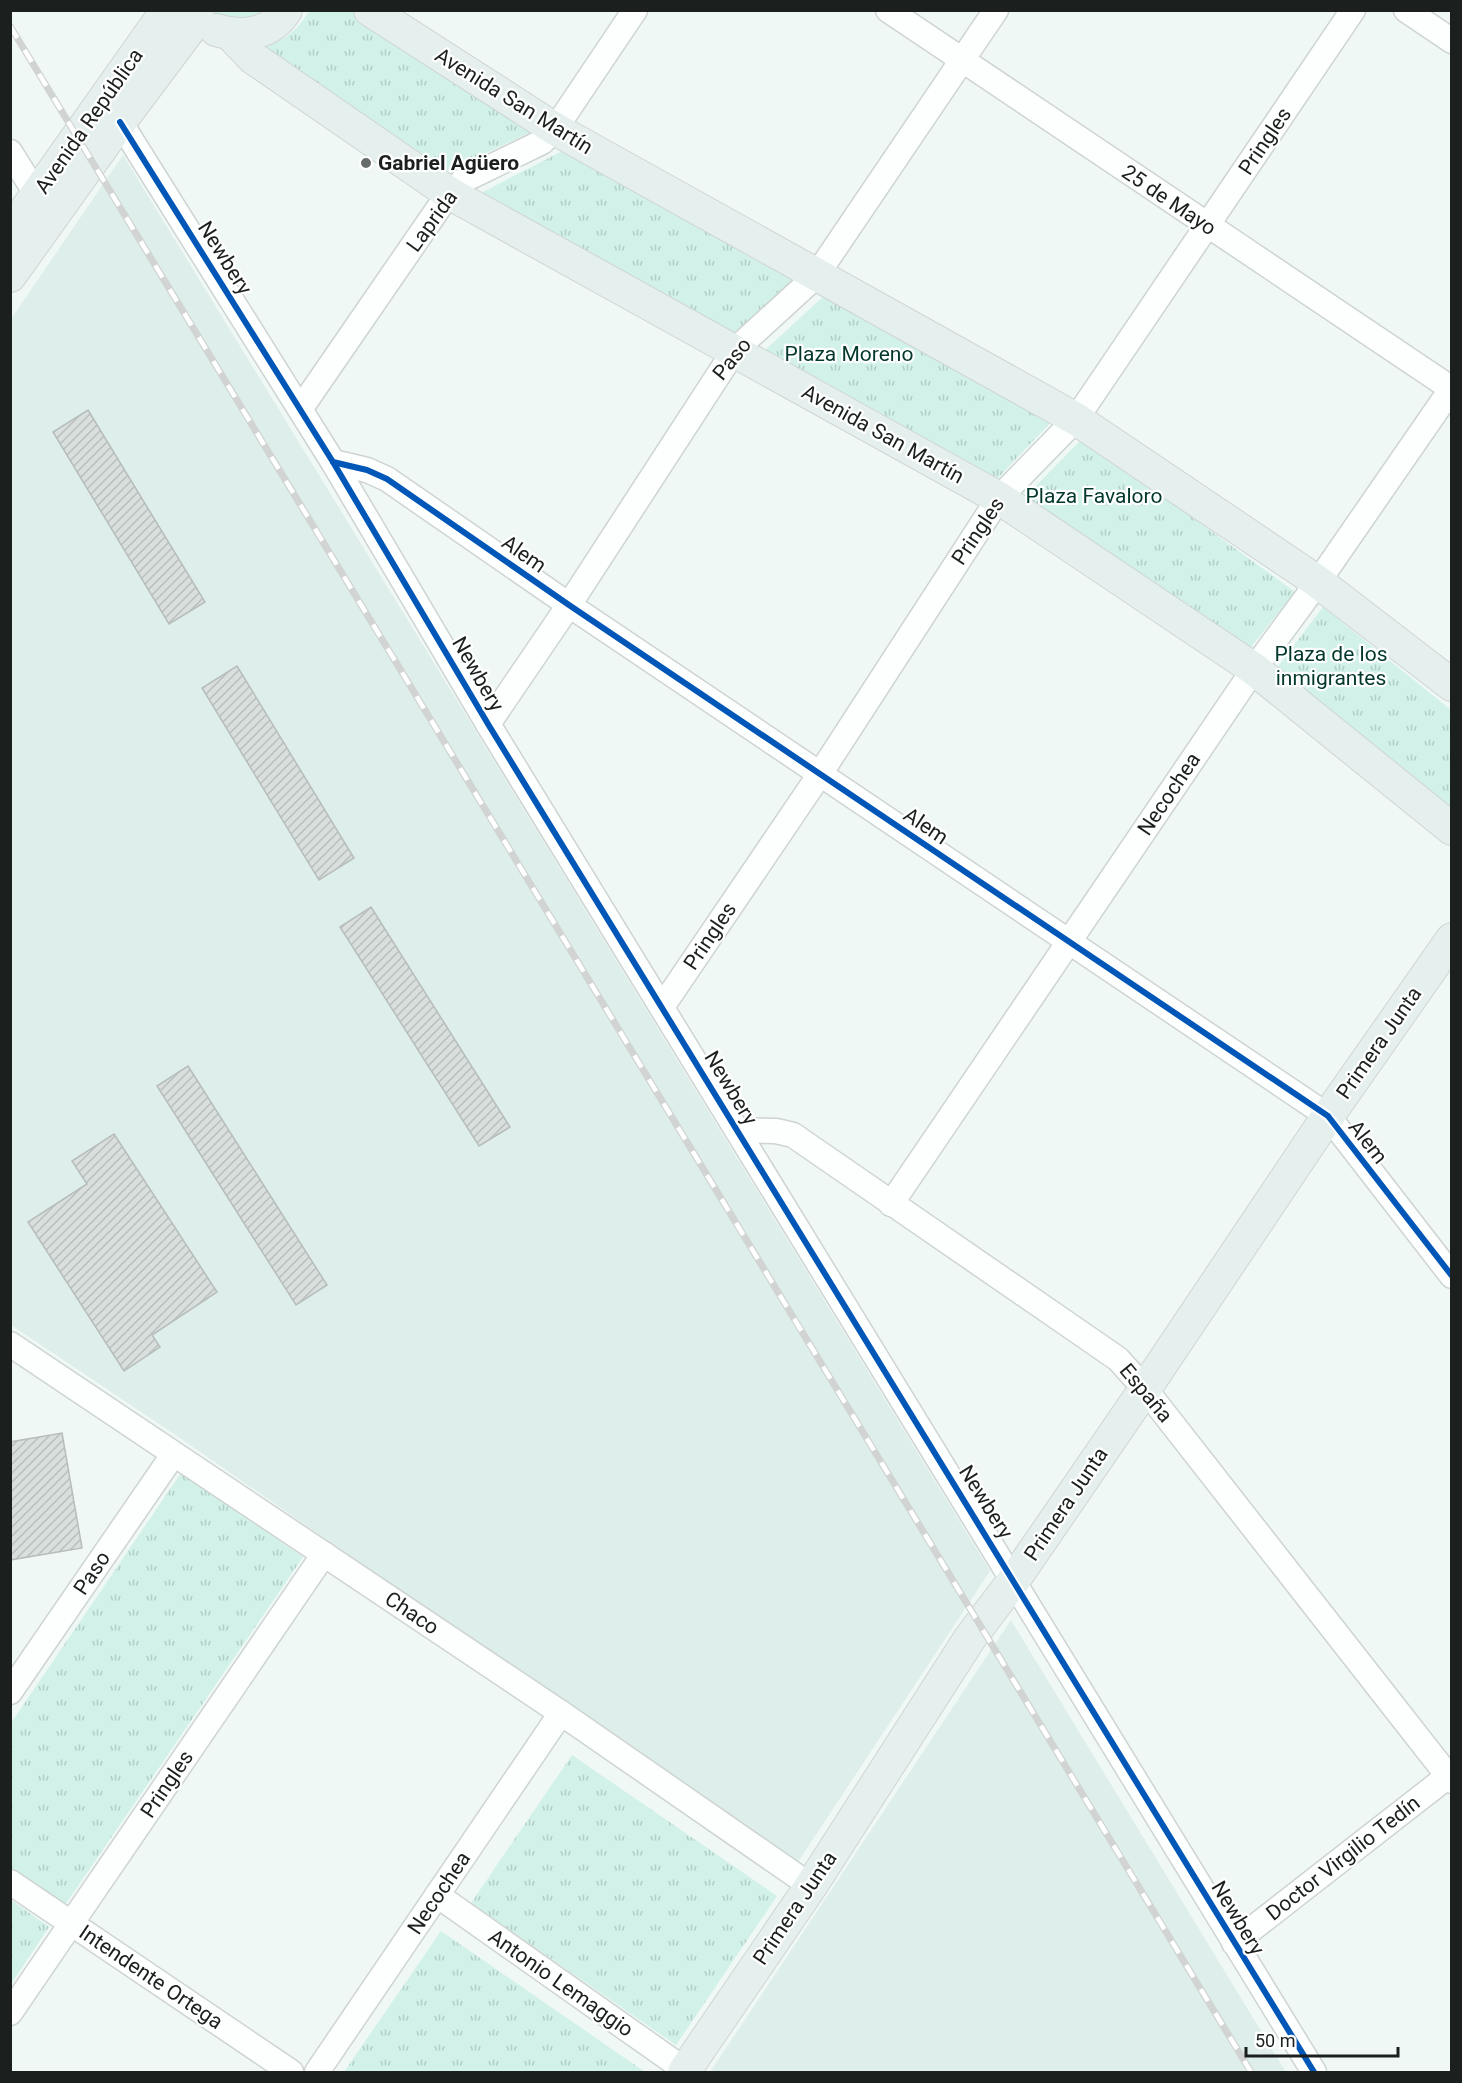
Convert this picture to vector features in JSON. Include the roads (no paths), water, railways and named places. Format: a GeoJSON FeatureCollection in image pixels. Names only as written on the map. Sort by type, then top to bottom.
{"type":"FeatureCollection","features":[{"type":"Feature","properties":{"kind":"main road","name":"Avenida República"},"geometry":{"type":"LineString","coordinates":[[10,232],[167,10]]}},
{"type":"Feature","properties":{"kind":"main road"},"geometry":{"type":"LineString","coordinates":[[195,14],[213,30],[231,35],[250,35],[268,28],[283,16],[286,10]]}},
{"type":"Feature","properties":{"kind":"main road","name":"Avenida San Martín"},"geometry":{"type":"LineString","coordinates":[[370,10],[555,129],[1076,419],[1318,582],[1452,685]]}},
{"type":"Feature","properties":{"kind":"main road","name":"Avenida República"},"geometry":{"type":"LineString","coordinates":[[10,276],[195,14]]}},
{"type":"Feature","properties":{"kind":"main road","name":"Avenida San Martín"},"geometry":{"type":"LineString","coordinates":[[231,35],[253,58],[449,193],[999,498],[1254,669],[1452,830]]}},
{"type":"Feature","properties":{"kind":"main road","name":"Primera Junta"},"geometry":{"type":"LineString","coordinates":[[685,2072],[811,1886],[970,1638],[1014,1580],[1328,1116],[1452,939]]}},
{"type":"Feature","properties":{"kind":"street","name":"Laprida"},"geometry":{"type":"LineString","coordinates":[[301,408],[449,193],[464,180],[543,142],[555,129],[635,10]]}},
{"type":"Feature","properties":{"kind":"street","name":"25 de Mayo"},"geometry":{"type":"LineString","coordinates":[[888,10],[1451,388]]}},
{"type":"Feature","properties":{"kind":"street","name":"Paso"},"geometry":{"type":"LineString","coordinates":[[488,724],[569,605],[734,351],[816,276],[996,10]]}},
{"type":"Feature","properties":{"kind":"street","name":"Pringles"},"geometry":{"type":"LineString","coordinates":[[662,1007],[820,774],[999,498],[1076,419],[1353,10]]}},
{"type":"Feature","properties":{"kind":"street"},"geometry":{"type":"LineString","coordinates":[[1406,10],[1452,41]]}},
{"type":"Feature","properties":{"kind":"street","name":"Newbery"},"geometry":{"type":"LineString","coordinates":[[120,122],[301,408],[488,724],[1314,2073]]}},
{"type":"Feature","properties":{"kind":"street"},"geometry":{"type":"LineString","coordinates":[[10,153],[37,195]]}},
{"type":"Feature","properties":{"kind":"street","name":"Necochea"},"geometry":{"type":"LineString","coordinates":[[891,1204],[1254,669],[1318,582],[1451,388]]}},
{"type":"Feature","properties":{"kind":"street","name":"Alem"},"geometry":{"type":"LineString","coordinates":[[333,462],[367,470],[387,479],[569,605],[1328,1116],[1452,1276]]}},
{"type":"Feature","properties":{"kind":"street","name":"España"},"geometry":{"type":"LineString","coordinates":[[738,1130],[776,1131],[793,1136],[1118,1359],[1145,1389],[1450,1777]]}},
{"type":"Feature","properties":{"kind":"street","name":"Chaco"},"geometry":{"type":"LineString","coordinates":[[10,1344],[561,1713],[811,1886]]}},
{"type":"Feature","properties":{"kind":"street","name":"Paso"},"geometry":{"type":"LineString","coordinates":[[10,1692],[173,1455]]}},
{"type":"Feature","properties":{"kind":"street","name":"Pringles"},"geometry":{"type":"LineString","coordinates":[[10,2013],[324,1554]]}},
{"type":"Feature","properties":{"kind":"street","name":"Necochea"},"geometry":{"type":"LineString","coordinates":[[317,2073],[561,1713]]}},
{"type":"Feature","properties":{"kind":"street","name":"Doctor Virgilio Tedín"},"geometry":{"type":"LineString","coordinates":[[1234,1943],[1450,1777]]}},
{"type":"Feature","properties":{"kind":"street","name":"Intendente Ortega"},"geometry":{"type":"LineString","coordinates":[[10,1882],[291,2073]]}},
{"type":"Feature","properties":{"kind":"street","name":"Antonio Lemaggio"},"geometry":{"type":"LineString","coordinates":[[437,1895],[685,2072]]}},
{"type":"Feature","properties":{"kind":"railway"},"geometry":{"type":"LineString","coordinates":[[10,26],[1251,2072]]}},
{"type":"Feature","properties":{"kind":"place","name":"Gabriel Agüero"},"geometry":{"type":"Point","coordinates":[366,163]}},
{"type":"Feature","properties":{"kind":"park label","name":"Plaza Moreno"},"geometry":{"type":"Point","coordinates":[849,354]}},
{"type":"Feature","properties":{"kind":"park label","name":"Plaza Favaloro"},"geometry":{"type":"Point","coordinates":[1094,496]}},
{"type":"Feature","properties":{"kind":"park label","name":"Plaza de los inmigrantes"},"geometry":{"type":"Point","coordinates":[1331,666]}}]}
